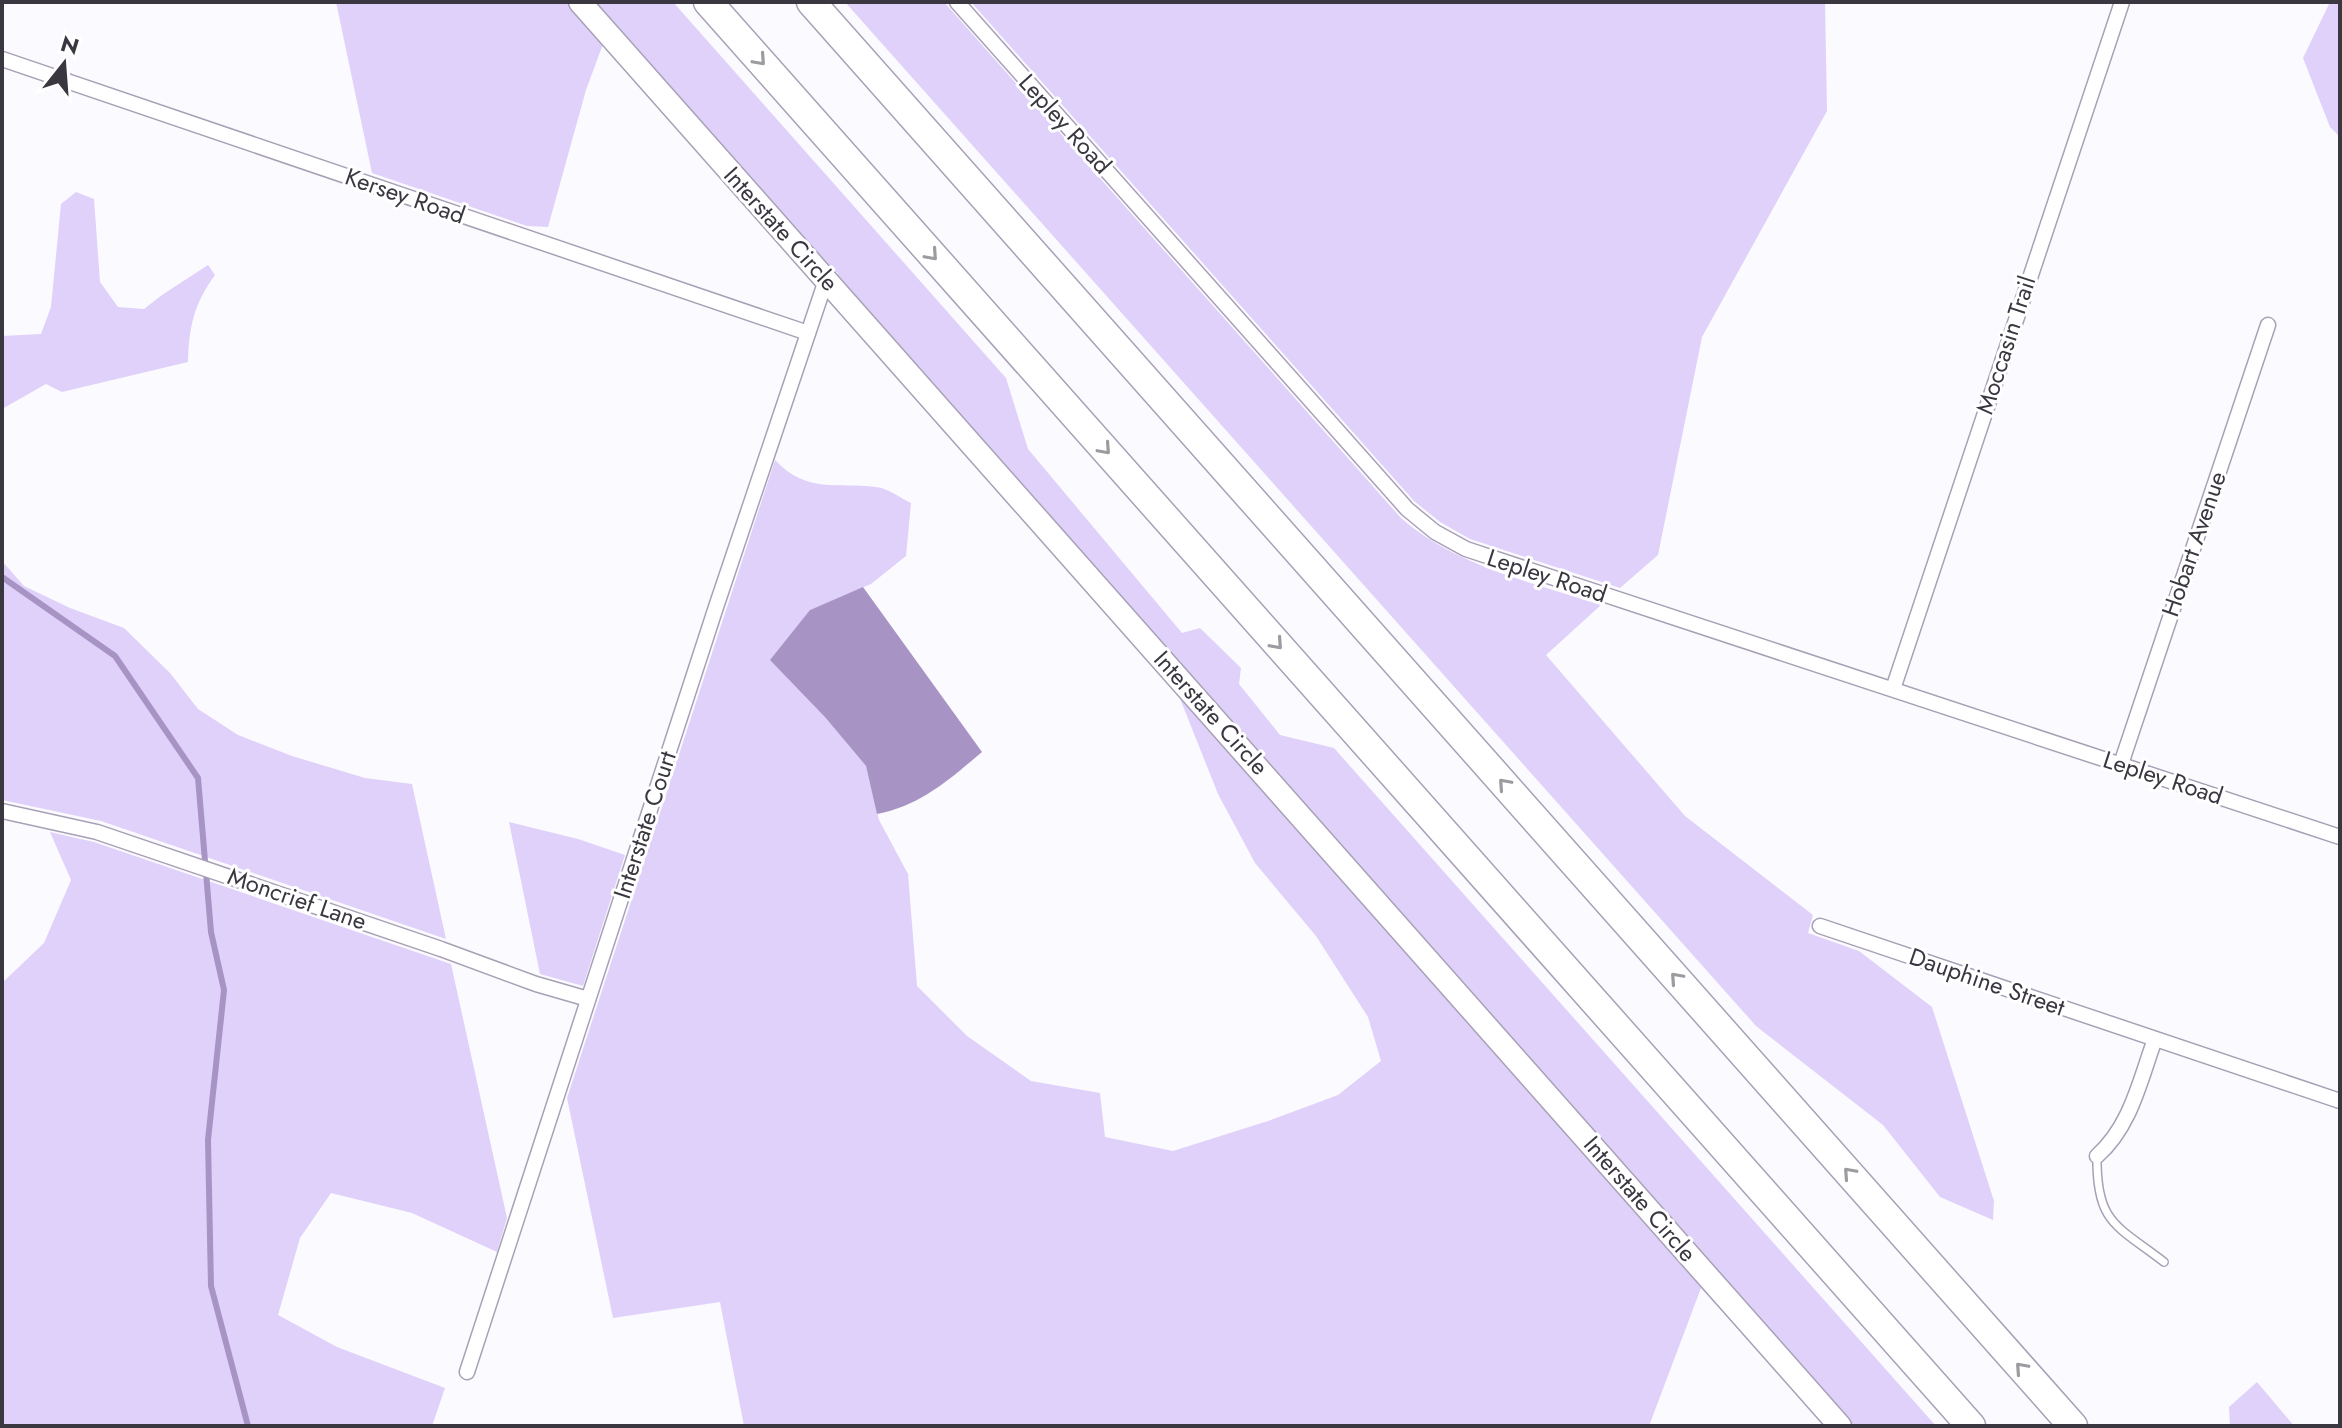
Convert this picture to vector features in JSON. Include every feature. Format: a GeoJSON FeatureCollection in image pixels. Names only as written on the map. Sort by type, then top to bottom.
{"type":"FeatureCollection","features":[{"type":"Feature","properties":{"kind":"highway"},"geometry":{"type":"LineString","coordinates":[[708,2],[1971,1426]]}},
{"type":"Feature","properties":{"kind":"highway"},"geometry":{"type":"LineString","coordinates":[[811,2],[2073,1426]]}},
{"type":"Feature","properties":{"kind":"street","name":"Interstate Circle"},"geometry":{"type":"LineString","coordinates":[[580,2],[1840,1426]]}},
{"type":"Feature","properties":{"kind":"street","name":"Lepley Road"},"geometry":{"type":"LineString","coordinates":[[957,2],[1262,343],[1325,419],[1421,521],[1466,549],[2340,837]]}},
{"type":"Feature","properties":{"kind":"street","name":"Moccasin Trail"},"geometry":{"type":"LineString","coordinates":[[1893,689],[2122,2]]}},
{"type":"Feature","properties":{"kind":"street","name":"Kersey Road"},"geometry":{"type":"LineString","coordinates":[[2,59],[808,333]]}},
{"type":"Feature","properties":{"kind":"street","name":"Interstate Court"},"geometry":{"type":"LineString","coordinates":[[467,1372],[711,622],[826,280]]}},
{"type":"Feature","properties":{"kind":"street","name":"Hobart Avenue"},"geometry":{"type":"LineString","coordinates":[[2121,764],[2268,325]]}},
{"type":"Feature","properties":{"kind":"street","name":"Moncrief Lane"},"geometry":{"type":"LineString","coordinates":[[2,811],[97,832],[536,984],[588,999]]}},
{"type":"Feature","properties":{"kind":"street","name":"Dauphine Street"},"geometry":{"type":"LineString","coordinates":[[1820,926],[2340,1101]]}},
{"type":"Feature","properties":{"kind":"street"},"geometry":{"type":"LineString","coordinates":[[2097,1156],[2113,1142],[2125,1123],[2155,1039]]}},
{"type":"Feature","properties":{"kind":"lane"},"geometry":{"type":"LineString","coordinates":[[2097,1156],[2097,1185],[2105,1210],[2116,1228],[2164,1262]]}},
{"type":"Feature","properties":{"kind":"shaded area"},"geometry":{"type":"Polygon","coordinates":[[[336,2],[567,2],[603,44],[586,90],[548,227],[527,226],[372,173],[336,2]]]}},
{"type":"Feature","properties":{"kind":"shaded area"},"geometry":{"type":"Polygon","coordinates":[[[594,2],[673,2],[1006,378],[1028,449],[1182,633],[1200,628],[1241,668],[1239,684],[1280,735],[1334,748],[1936,1426],[1854,1426],[837,277],[838,273],[831,270],[594,2]]]}},
{"type":"Feature","properties":{"kind":"shaded area"},"geometry":{"type":"Polygon","coordinates":[[[845,2],[944,2],[1401,518],[1423,535],[1471,561],[1601,605],[1546,655],[1685,816],[1813,915],[1808,933],[1859,951],[1932,1007],[1994,1201],[1993,1220],[1940,1197],[1883,1125],[1756,1026],[845,2]]]}},
{"type":"Feature","properties":{"kind":"shaded area"},"geometry":{"type":"Polygon","coordinates":[[[971,2],[1825,2],[1827,111],[1702,337],[1658,555],[1620,588],[1470,539],[1440,522],[1414,501],[971,2]]]}},
{"type":"Feature","properties":{"kind":"shaded area"},"geometry":{"type":"Polygon","coordinates":[[[2330,2],[2340,2],[2340,137],[2330,127],[2303,58],[2330,2]]]}},
{"type":"Feature","properties":{"kind":"shaded area"},"geometry":{"type":"Polygon","coordinates":[[[76,192],[94,199],[100,282],[118,307],[144,309],[208,265],[215,275],[194,316],[188,362],[62,392],[46,384],[2,409],[2,336],[41,334],[51,307],[61,204],[76,192]]]}},
{"type":"Feature","properties":{"kind":"shaded area"},"geometry":{"type":"Polygon","coordinates":[[[775,460],[787,471],[810,482],[880,488],[911,503],[906,556],[871,584],[810,610],[824,716],[866,766],[879,820],[908,874],[917,986],[967,1036],[1031,1081],[1100,1093],[1105,1137],[1173,1151],[1338,1095],[1381,1061],[1368,1017],[1316,936],[1255,863],[1218,794],[1177,691],[1826,1426],[1701,1288],[1649,1426],[744,1426],[720,1302],[613,1318],[567,1098],[775,460]]]}},
{"type":"Feature","properties":{"kind":"shaded area"},"geometry":{"type":"Polygon","coordinates":[[[2,561],[24,586],[70,608],[124,628],[170,673],[198,709],[238,735],[292,756],[365,778],[412,784],[446,939],[101,821],[2,800],[2,561]]]}},
{"type":"Feature","properties":{"kind":"shaded area"},"geometry":{"type":"Polygon","coordinates":[[[863,587],[982,752],[921,798],[877,814],[866,766],[824,716],[770,660],[810,610],[863,587]]]}},
{"type":"Feature","properties":{"kind":"shaded area"},"geometry":{"type":"Polygon","coordinates":[[[509,822],[578,839],[625,855],[583,986],[540,974],[509,822]]]}},
{"type":"Feature","properties":{"kind":"shaded area"},"geometry":{"type":"Polygon","coordinates":[[[50,832],[94,842],[451,964],[507,1218],[497,1252],[412,1213],[331,1193],[300,1238],[278,1315],[337,1347],[445,1388],[432,1426],[2,1426],[2,983],[44,943],[71,880],[50,832]]]}},
{"type":"Feature","properties":{"kind":"shaded area"},"geometry":{"type":"Polygon","coordinates":[[[2257,1382],[2294,1426],[2230,1426],[2229,1407],[2257,1382]]]}},
{"type":"Feature","properties":{"kind":"waterway"},"geometry":{"type":"LineString","coordinates":[[2,577],[115,656],[198,778],[211,932],[224,990],[208,1140],[211,1286],[248,1426]]}}]}
